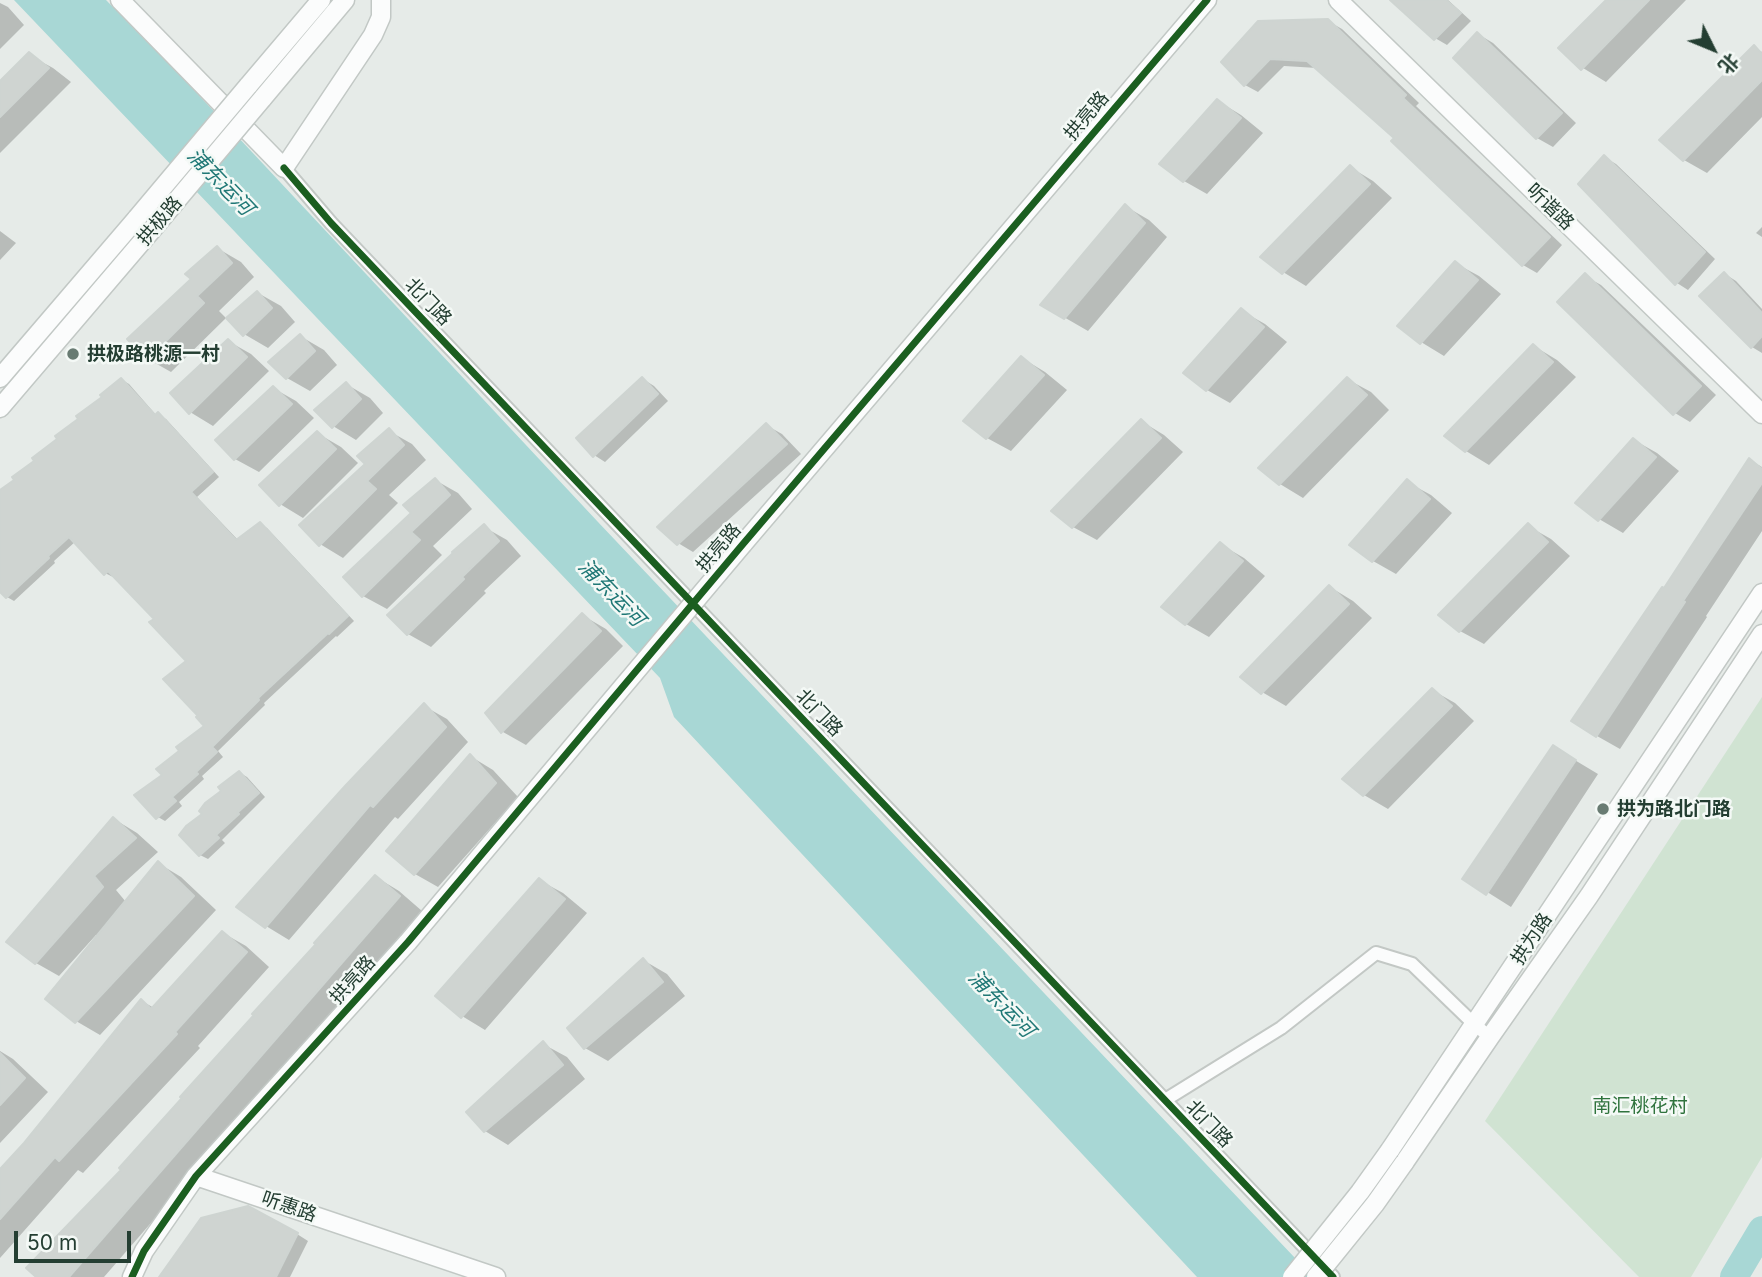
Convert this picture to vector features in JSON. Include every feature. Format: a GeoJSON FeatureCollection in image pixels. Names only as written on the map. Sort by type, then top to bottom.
{"type":"FeatureCollection","features":[{"type":"Feature","properties":{"kind":"street","name":"北门路"},"geometry":{"type":"LineString","coordinates":[[120,0],[284,168],[350,243],[1333,1277]]}},
{"type":"Feature","properties":{"kind":"street","name":"拱极路"},"geometry":{"type":"LineString","coordinates":[[0,379],[321,0]]}},
{"type":"Feature","properties":{"kind":"street","name":"拱极路"},"geometry":{"type":"LineString","coordinates":[[0,408],[345,0]]}},
{"type":"Feature","properties":{"kind":"street"},"geometry":{"type":"LineString","coordinates":[[284,168],[373,35],[381,17],[381,0]]}},
{"type":"Feature","properties":{"kind":"street","name":"拱亮路"},"geometry":{"type":"LineString","coordinates":[[196,1176],[408,942],[743,544],[1208,0]]}},
{"type":"Feature","properties":{"kind":"street","name":"听谐路"},"geometry":{"type":"LineString","coordinates":[[1338,0],[1762,414]]}},
{"type":"Feature","properties":{"kind":"street","name":"拱为路"},"geometry":{"type":"LineString","coordinates":[[1292,1277],[1390,1150],[1762,593]]}},
{"type":"Feature","properties":{"kind":"street","name":"拱为路"},"geometry":{"type":"LineString","coordinates":[[1316,1277],[1404,1163],[1589,895],[1762,634]]}},
{"type":"Feature","properties":{"kind":"street"},"geometry":{"type":"LineString","coordinates":[[1164,1100],[1281,1028],[1377,953],[1412,964],[1490,1037]]}},
{"type":"Feature","properties":{"kind":"street"},"geometry":{"type":"LineString","coordinates":[[132,1277],[144,1251],[196,1176]]}},
{"type":"Feature","properties":{"kind":"street","name":"听惠路"},"geometry":{"type":"LineString","coordinates":[[196,1176],[496,1277]]}},
{"type":"Feature","properties":{"kind":"green space","name":"南汇桃花村"},"geometry":{"type":"Polygon","coordinates":[[[1762,697],[1762,1157],[1691,1277],[1639,1277],[1485,1121],[1762,697]]]}},
{"type":"Feature","properties":{"kind":"water","name":"浦东运河"},"geometry":{"type":"Polygon","coordinates":[[[14,0],[106,0],[179,74],[598,522],[1313,1277],[1197,1277],[674,717],[660,678],[14,0]]]}},
{"type":"Feature","properties":{"kind":"building"},"geometry":{"type":"Polygon","coordinates":[[[1390,0],[1446,0],[1461,13],[1434,40],[1390,0]]]}},
{"type":"Feature","properties":{"kind":"building"},"geometry":{"type":"Polygon","coordinates":[[[1606,0],[1649,0],[1581,70],[1558,48],[1606,0]]]}},
{"type":"Feature","properties":{"kind":"building"},"geometry":{"type":"Polygon","coordinates":[[[1328,19],[1406,95],[1403,98],[1550,237],[1522,266],[1391,141],[1394,138],[1307,61],[1270,59],[1244,86],[1221,62],[1258,21],[1328,19]]]}},
{"type":"Feature","properties":{"kind":"building"},"geometry":{"type":"Polygon","coordinates":[[[1477,32],[1562,113],[1536,139],[1453,58],[1477,32]]]}},
{"type":"Feature","properties":{"kind":"building"},"geometry":{"type":"Polygon","coordinates":[[[1754,45],[1762,54],[1762,80],[1683,161],[1659,140],[1754,45]]]}},
{"type":"Feature","properties":{"kind":"building"},"geometry":{"type":"Polygon","coordinates":[[[29,52],[49,68],[0,117],[0,81],[29,52]]]}},
{"type":"Feature","properties":{"kind":"building"},"geometry":{"type":"Polygon","coordinates":[[[1217,99],[1241,118],[1183,182],[1159,164],[1217,99]]]}},
{"type":"Feature","properties":{"kind":"building"},"geometry":{"type":"Polygon","coordinates":[[[1604,155],[1705,252],[1675,285],[1578,184],[1604,155]]]}},
{"type":"Feature","properties":{"kind":"building"},"geometry":{"type":"Polygon","coordinates":[[[1350,165],[1370,184],[1282,274],[1260,257],[1350,165]]]}},
{"type":"Feature","properties":{"kind":"building"},"geometry":{"type":"Polygon","coordinates":[[[1125,204],[1145,223],[1064,319],[1040,305],[1125,204]]]}},
{"type":"Feature","properties":{"kind":"building"},"geometry":{"type":"Polygon","coordinates":[[[217,246],[232,263],[197,296],[204,303],[147,360],[127,339],[191,279],[185,274],[217,246]]]}},
{"type":"Feature","properties":{"kind":"building"},"geometry":{"type":"Polygon","coordinates":[[[1455,261],[1478,280],[1420,344],[1397,326],[1455,261]]]}},
{"type":"Feature","properties":{"kind":"building"},"geometry":{"type":"Polygon","coordinates":[[[1724,272],[1762,313],[1762,336],[1751,348],[1699,296],[1724,272]]]}},
{"type":"Feature","properties":{"kind":"building"},"geometry":{"type":"Polygon","coordinates":[[[1585,273],[1701,386],[1673,415],[1557,302],[1585,273]]]}},
{"type":"Feature","properties":{"kind":"building"},"geometry":{"type":"Polygon","coordinates":[[[257,291],[272,308],[243,336],[226,318],[257,291]]]}},
{"type":"Feature","properties":{"kind":"building"},"geometry":{"type":"Polygon","coordinates":[[[1241,308],[1264,327],[1206,391],[1183,373],[1241,308]]]}},
{"type":"Feature","properties":{"kind":"building"},"geometry":{"type":"Polygon","coordinates":[[[300,334],[315,351],[286,379],[268,362],[300,334]]]}},
{"type":"Feature","properties":{"kind":"building"},"geometry":{"type":"Polygon","coordinates":[[[228,339],[247,357],[189,414],[170,393],[228,339]]]}},
{"type":"Feature","properties":{"kind":"building"},"geometry":{"type":"Polygon","coordinates":[[[1533,344],[1553,362],[1465,452],[1444,436],[1533,344]]]}},
{"type":"Feature","properties":{"kind":"building"},"geometry":{"type":"Polygon","coordinates":[[[1021,356],[1044,375],[986,439],[963,421],[1021,356]]]}},
{"type":"Feature","properties":{"kind":"building"},"geometry":{"type":"Polygon","coordinates":[[[642,377],[658,394],[593,457],[576,438],[642,377]]]}},
{"type":"Feature","properties":{"kind":"building"},"geometry":{"type":"Polygon","coordinates":[[[1347,377],[1367,395],[1279,485],[1258,468],[1347,377]]]}},
{"type":"Feature","properties":{"kind":"building"},"geometry":{"type":"Polygon","coordinates":[[[121,378],[155,415],[158,412],[213,472],[191,492],[236,540],[260,522],[348,616],[258,698],[212,747],[217,752],[196,772],[198,774],[172,797],[176,801],[156,819],[134,795],[162,775],[156,769],[179,751],[176,747],[204,726],[163,679],[186,661],[149,622],[154,619],[108,571],[104,575],[69,537],[6,598],[0,592],[0,490],[14,480],[12,477],[34,461],[32,458],[57,439],[55,436],[78,419],[76,416],[102,397],[100,395],[121,378]]]}},
{"type":"Feature","properties":{"kind":"building"},"geometry":{"type":"Polygon","coordinates":[[[346,382],[361,399],[332,428],[314,410],[346,382]]]}},
{"type":"Feature","properties":{"kind":"building"},"geometry":{"type":"Polygon","coordinates":[[[273,386],[292,404],[234,460],[215,440],[273,386]]]}},
{"type":"Feature","properties":{"kind":"building"},"geometry":{"type":"Polygon","coordinates":[[[1141,419],[1161,438],[1072,528],[1051,511],[1141,419]]]}},
{"type":"Feature","properties":{"kind":"building"},"geometry":{"type":"Polygon","coordinates":[[[766,423],[787,444],[677,545],[657,527],[766,423]]]}},
{"type":"Feature","properties":{"kind":"building"},"geometry":{"type":"Polygon","coordinates":[[[389,428],[404,445],[367,481],[376,489],[319,546],[299,525],[365,464],[357,456],[389,428]]]}},
{"type":"Feature","properties":{"kind":"building"},"geometry":{"type":"Polygon","coordinates":[[[317,431],[336,449],[279,506],[259,485],[317,431]]]}},
{"type":"Feature","properties":{"kind":"building"},"geometry":{"type":"Polygon","coordinates":[[[1633,438],[1656,457],[1598,521],[1575,503],[1633,438]]]}},
{"type":"Feature","properties":{"kind":"building"},"geometry":{"type":"Polygon","coordinates":[[[1749,458],[1762,469],[1762,483],[1596,737],[1571,721],[1662,587],[1664,588],[1749,458]]]}},
{"type":"Feature","properties":{"kind":"building"},"geometry":{"type":"Polygon","coordinates":[[[435,478],[450,495],[411,532],[420,540],[362,597],[343,577],[411,513],[403,505],[435,478]]]}},
{"type":"Feature","properties":{"kind":"building"},"geometry":{"type":"Polygon","coordinates":[[[1407,479],[1430,499],[1372,562],[1349,545],[1407,479]]]}},
{"type":"Feature","properties":{"kind":"building"},"geometry":{"type":"Polygon","coordinates":[[[1528,523],[1548,542],[1459,632],[1438,615],[1528,523]]]}},
{"type":"Feature","properties":{"kind":"building"},"geometry":{"type":"Polygon","coordinates":[[[484,524],[499,541],[407,635],[387,615],[484,524]]]}},
{"type":"Feature","properties":{"kind":"building"},"geometry":{"type":"Polygon","coordinates":[[[1220,542],[1243,561],[1185,625],[1161,607],[1220,542]]]}},
{"type":"Feature","properties":{"kind":"building"},"geometry":{"type":"Polygon","coordinates":[[[1329,585],[1349,604],[1261,694],[1240,677],[1329,585]]]}},
{"type":"Feature","properties":{"kind":"building"},"geometry":{"type":"Polygon","coordinates":[[[582,613],[601,631],[501,733],[485,713],[582,613]]]}},
{"type":"Feature","properties":{"kind":"building"},"geometry":{"type":"Polygon","coordinates":[[[1432,688],[1452,706],[1363,796],[1342,779],[1432,688]]]}},
{"type":"Feature","properties":{"kind":"building"},"geometry":{"type":"Polygon","coordinates":[[[424,703],[446,727],[373,807],[370,805],[265,928],[236,907],[345,786],[424,703]]]}},
{"type":"Feature","properties":{"kind":"building"},"geometry":{"type":"Polygon","coordinates":[[[1553,745],[1576,760],[1486,895],[1462,879],[1553,745]]]}},
{"type":"Feature","properties":{"kind":"building"},"geometry":{"type":"Polygon","coordinates":[[[470,754],[496,783],[414,875],[386,851],[470,754]]]}},
{"type":"Feature","properties":{"kind":"building"},"geometry":{"type":"Polygon","coordinates":[[[239,771],[259,793],[216,835],[219,838],[199,856],[179,835],[202,814],[199,811],[205,803],[221,791],[218,787],[239,771]]]}},
{"type":"Feature","properties":{"kind":"building"},"geometry":{"type":"Polygon","coordinates":[[[113,817],[136,838],[94,876],[103,887],[35,964],[6,942],[113,817]]]}},
{"type":"Feature","properties":{"kind":"building"},"geometry":{"type":"Polygon","coordinates":[[[158,861],[194,896],[75,1023],[45,999],[158,861]]]}},
{"type":"Feature","properties":{"kind":"building"},"geometry":{"type":"Polygon","coordinates":[[[375,875],[400,896],[69,1277],[36,1277],[26,1268],[121,1170],[119,1168],[182,1098],[180,1097],[375,875]]]}},
{"type":"Feature","properties":{"kind":"building"},"geometry":{"type":"Polygon","coordinates":[[[539,878],[565,899],[461,1018],[435,996],[539,878]]]}},
{"type":"Feature","properties":{"kind":"building"},"geometry":{"type":"Polygon","coordinates":[[[222,931],[247,952],[175,1032],[177,1034],[59,1161],[55,1157],[0,1219],[0,1169],[141,999],[151,1009],[222,931]]]}},
{"type":"Feature","properties":{"kind":"building"},"geometry":{"type":"Polygon","coordinates":[[[643,958],[663,982],[584,1049],[567,1028],[643,958]]]}},
{"type":"Feature","properties":{"kind":"building"},"geometry":{"type":"Polygon","coordinates":[[[543,1041],[563,1065],[484,1132],[466,1112],[543,1041]]]}},
{"type":"Feature","properties":{"kind":"building"},"geometry":{"type":"Polygon","coordinates":[[[0,1053],[25,1078],[0,1105],[0,1053]]]}},
{"type":"Feature","properties":{"kind":"building"},"geometry":{"type":"Polygon","coordinates":[[[248,1206],[298,1233],[276,1277],[159,1277],[201,1218],[248,1206]]]}},
{"type":"Feature","properties":{"kind":"waterway"},"geometry":{"type":"LineString","coordinates":[[1734,1277],[1762,1230]]}},
{"type":"Feature","properties":{"kind":"cycle path"},"geometry":{"type":"LineString","coordinates":[[132,1277],[144,1251],[196,1176],[408,942],[1207,0]]}},
{"type":"Feature","properties":{"kind":"cycle path"},"geometry":{"type":"LineString","coordinates":[[284,168],[331,223],[1333,1277]]}},
{"type":"Feature","properties":{"kind":"place","name":"拱极路桃源一村"},"geometry":{"type":"Point","coordinates":[73,354]}},
{"type":"Feature","properties":{"kind":"place","name":"拱为路北门路"},"geometry":{"type":"Point","coordinates":[1603,809]}}]}
